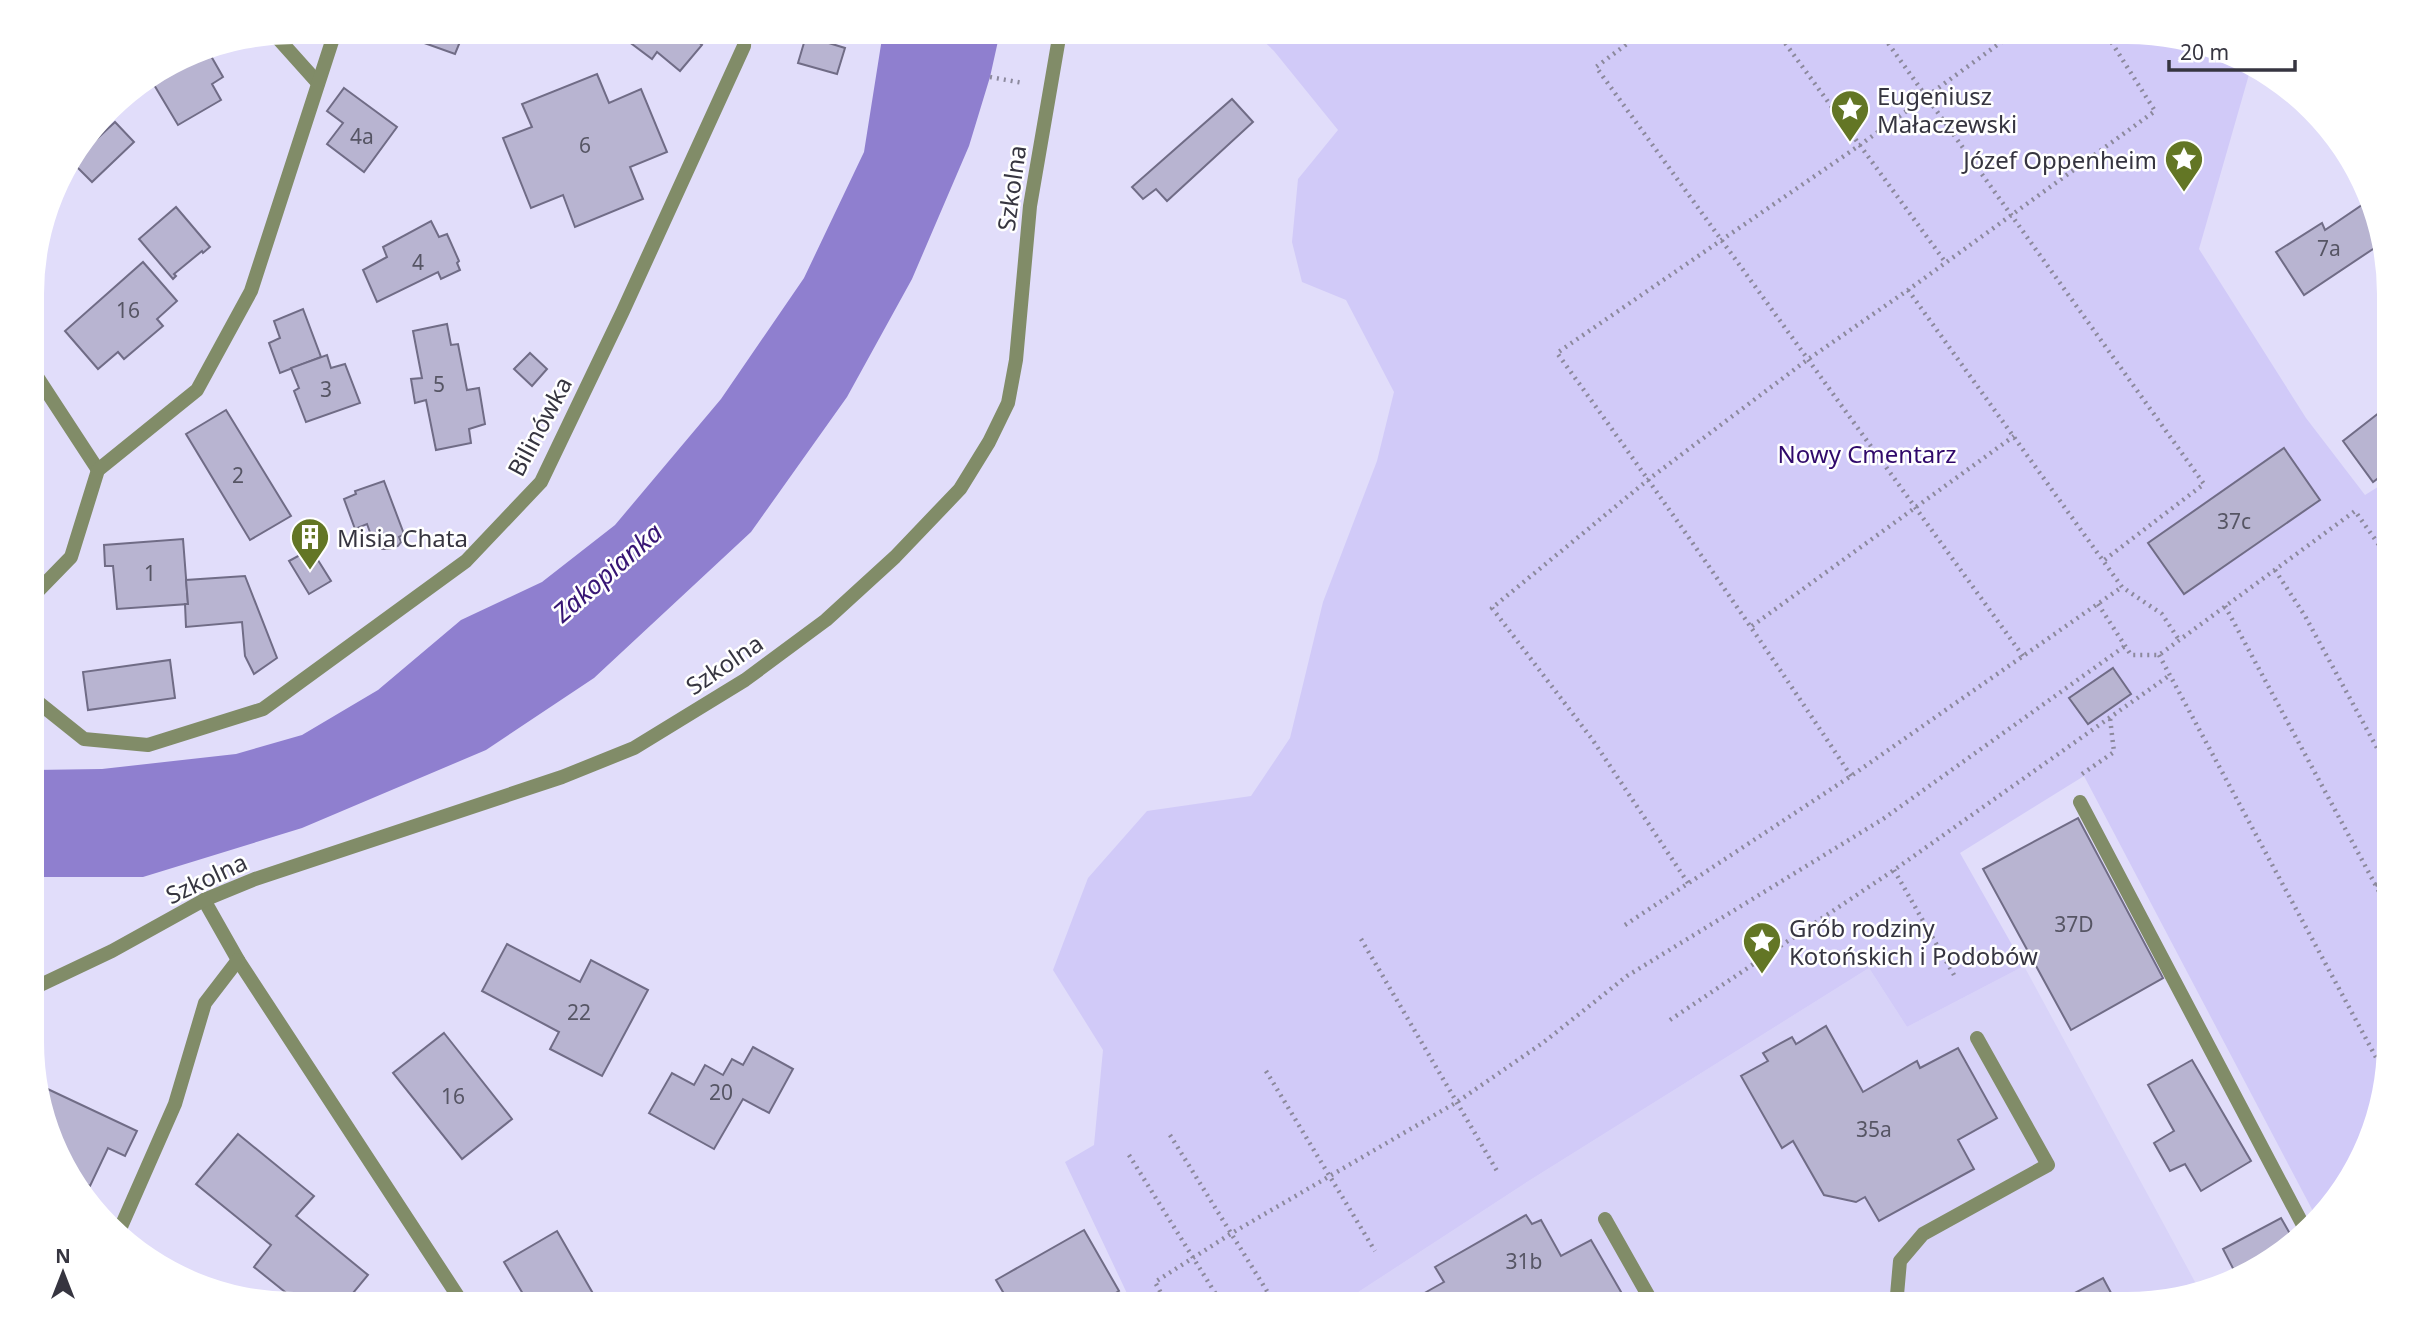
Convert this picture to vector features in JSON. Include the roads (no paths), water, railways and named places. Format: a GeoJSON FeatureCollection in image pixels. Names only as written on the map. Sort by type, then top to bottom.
{"type":"FeatureCollection","features":[{"type":"Feature","properties":{"kind":"street"},"geometry":{"type":"LineString","coordinates":[[283,44],[318,83]]}},
{"type":"Feature","properties":{"kind":"street"},"geometry":{"type":"LineString","coordinates":[[44,585],[71,557],[98,470],[197,390],[251,291],[331,44]]}},
{"type":"Feature","properties":{"kind":"street","name":"Bilinówka"},"geometry":{"type":"LineString","coordinates":[[44,707],[84,739],[148,745],[263,709],[466,561],[541,482],[623,311],[744,44]]}},
{"type":"Feature","properties":{"kind":"street","name":"Szkolna"},"geometry":{"type":"LineString","coordinates":[[44,983],[112,951],[204,901],[255,879],[562,777],[634,748],[745,680],[826,620],[895,557],[960,489],[989,442],[1008,402],[1016,360],[1030,206],[1057,44]]}},
{"type":"Feature","properties":{"kind":"street"},"geometry":{"type":"LineString","coordinates":[[44,387],[98,470]]}},
{"type":"Feature","properties":{"kind":"street"},"geometry":{"type":"LineString","coordinates":[[2080,802],[2301,1222]]}},
{"type":"Feature","properties":{"kind":"street"},"geometry":{"type":"LineString","coordinates":[[204,901],[237,960],[455,1292]]}},
{"type":"Feature","properties":{"kind":"street"},"geometry":{"type":"LineString","coordinates":[[122,1224],[175,1104],[205,1003],[237,960]]}},
{"type":"Feature","properties":{"kind":"street"},"geometry":{"type":"LineString","coordinates":[[1897,1292],[1900,1261],[1923,1234],[2048,1165],[1978,1038]]}},
{"type":"Feature","properties":{"kind":"street"},"geometry":{"type":"LineString","coordinates":[[1605,1219],[1646,1292]]}},
{"type":"Feature","properties":{"kind":"water","name":"Zakopianka"},"geometry":{"type":"Polygon","coordinates":[[[881,44],[997,44],[969,146],[912,279],[847,397],[751,532],[594,678],[486,750],[302,828],[143,877],[44,877],[44,770],[102,769],[236,754],[302,735],[378,690],[461,620],[542,582],[615,525],[721,399],[804,278],[864,152],[881,44]]]}},
{"type":"Feature","properties":{"kind":"place","name":"Eugeniusz Małaczewski"},"geometry":{"type":"Point","coordinates":[1850,143]}},
{"type":"Feature","properties":{"kind":"place","name":"Józef Oppenheim"},"geometry":{"type":"Point","coordinates":[2184,193]}},
{"type":"Feature","properties":{"kind":"place","name":"Misia Chata"},"geometry":{"type":"Point","coordinates":[310,571]}},
{"type":"Feature","properties":{"kind":"place","name":"Grób rodziny Kotońskich i Podobów"},"geometry":{"type":"Point","coordinates":[1762,975]}},
{"type":"Feature","properties":{"kind":"park label","name":"Nowy Cmentarz"},"geometry":{"type":"Point","coordinates":[1867,453]}}]}
